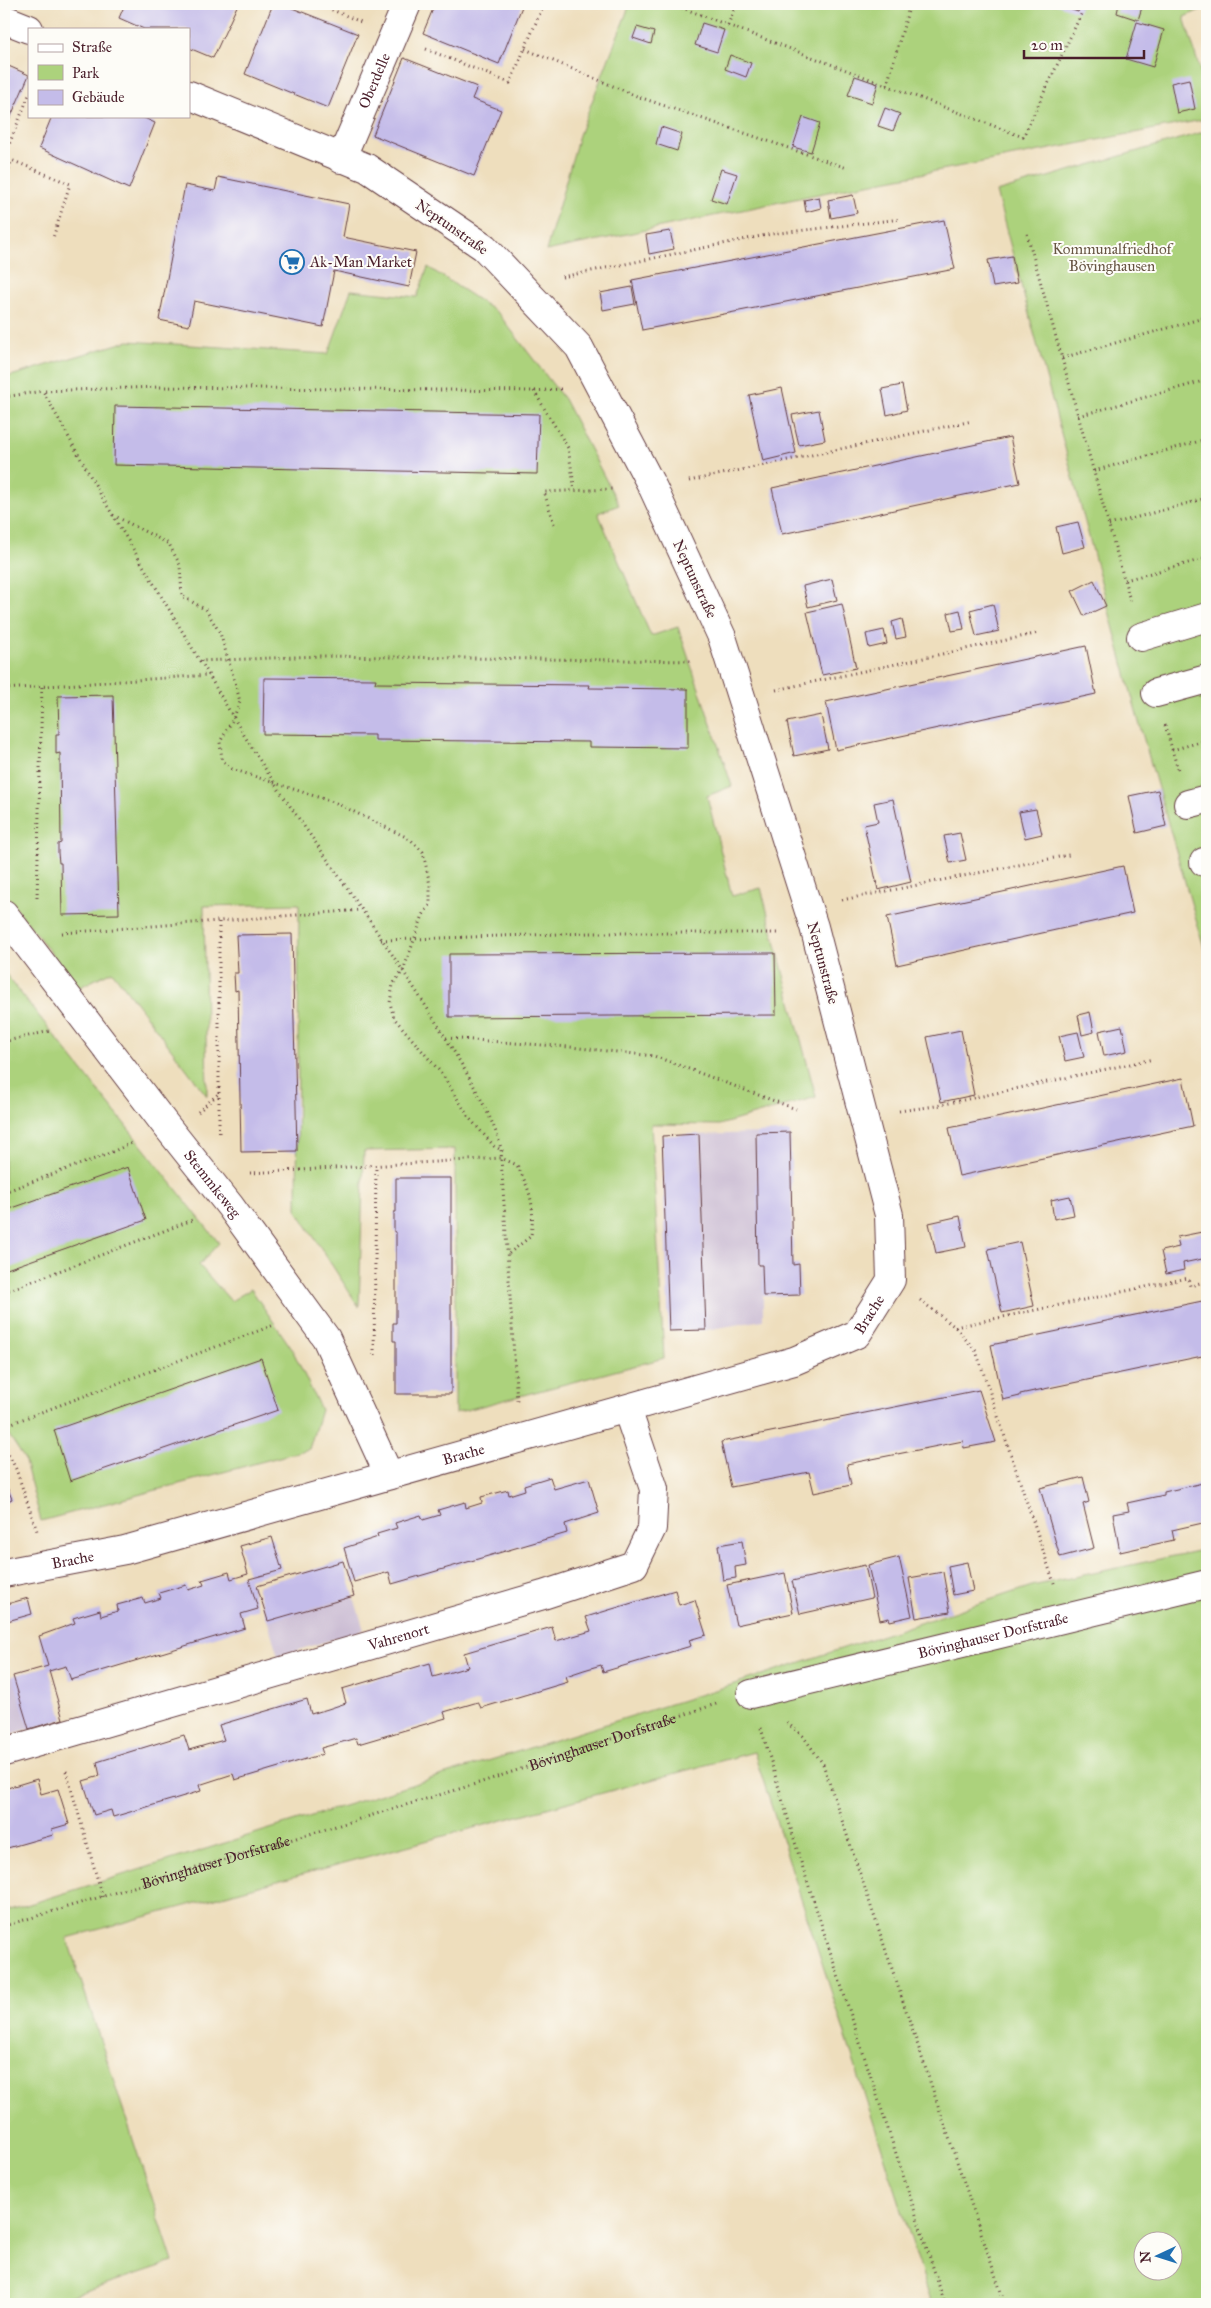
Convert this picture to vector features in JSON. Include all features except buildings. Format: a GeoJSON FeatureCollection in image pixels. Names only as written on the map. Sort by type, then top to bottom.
{"type":"FeatureCollection","features":[{"type":"Feature","properties":{"kind":"street","name":"Oberdelle"},"geometry":{"type":"LineString","coordinates":[[341,158],[407,4]]}},
{"type":"Feature","properties":{"kind":"street"},"geometry":{"type":"LineString","coordinates":[[4,19],[28,29]]}},
{"type":"Feature","properties":{"kind":"street","name":"Neptunstraße"},"geometry":{"type":"LineString","coordinates":[[190,95],[367,168],[484,247],[579,347],[653,488],[722,638],[808,907],[889,1215],[891,1280]]}},
{"type":"Feature","properties":{"kind":"street"},"geometry":{"type":"LineString","coordinates":[[1141,637],[1207,617]]}},
{"type":"Feature","properties":{"kind":"street"},"geometry":{"type":"LineString","coordinates":[[1156,693],[1207,679]]}},
{"type":"Feature","properties":{"kind":"street","name":"Stemmkeweg"},"geometry":{"type":"LineString","coordinates":[[4,914],[32,940],[86,1022],[221,1189],[326,1338],[389,1475]]}},
{"type":"Feature","properties":{"kind":"street","name":"Brache"},"geometry":{"type":"LineString","coordinates":[[4,1573],[125,1550],[794,1361],[857,1334],[891,1280]]}},
{"type":"Feature","properties":{"kind":"street","name":"Vahrenort"},"geometry":{"type":"LineString","coordinates":[[4,1752],[634,1566],[652,1528],[654,1490],[627,1409]]}},
{"type":"Feature","properties":{"kind":"street","name":"Bövinghauser Dorfstraße"},"geometry":{"type":"LineString","coordinates":[[751,1694],[1207,1584]]}},
{"type":"Feature","properties":{"kind":"path"},"geometry":{"type":"LineString","coordinates":[[318,4],[510,83],[544,4]]}},
{"type":"Feature","properties":{"kind":"path"},"geometry":{"type":"LineString","coordinates":[[672,4],[1023,137],[1086,4]]}},
{"type":"Feature","properties":{"kind":"path"},"geometry":{"type":"LineString","coordinates":[[728,25],[736,4]]}},
{"type":"Feature","properties":{"kind":"path"},"geometry":{"type":"LineString","coordinates":[[886,85],[910,4]]}},
{"type":"Feature","properties":{"kind":"path"},"geometry":{"type":"LineString","coordinates":[[525,49],[639,98],[847,168]]}},
{"type":"Feature","properties":{"kind":"path"},"geometry":{"type":"LineString","coordinates":[[28,98],[4,157],[70,184],[53,238]]}},
{"type":"Feature","properties":{"kind":"path"},"geometry":{"type":"LineString","coordinates":[[4,183],[12,160]]}},
{"type":"Feature","properties":{"kind":"path"},"geometry":{"type":"LineString","coordinates":[[521,286],[771,234],[901,219]]}},
{"type":"Feature","properties":{"kind":"path"},"geometry":{"type":"LineString","coordinates":[[1027,234],[1141,637]]}},
{"type":"Feature","properties":{"kind":"path"},"geometry":{"type":"LineString","coordinates":[[1062,358],[1207,318]]}},
{"type":"Feature","properties":{"kind":"path"},"geometry":{"type":"LineString","coordinates":[[1078,416],[1207,380]]}},
{"type":"Feature","properties":{"kind":"path"},"geometry":{"type":"LineString","coordinates":[[4,397],[43,391],[159,387],[534,391],[562,389]]}},
{"type":"Feature","properties":{"kind":"path"},"geometry":{"type":"LineString","coordinates":[[43,391],[112,514],[200,660],[233,719],[403,971],[468,1074],[493,1121],[503,1151],[501,1158],[520,1438]]}},
{"type":"Feature","properties":{"kind":"path"},"geometry":{"type":"LineString","coordinates":[[534,391],[568,448],[575,490],[544,492],[554,524]]}},
{"type":"Feature","properties":{"kind":"path"},"geometry":{"type":"LineString","coordinates":[[653,488],[972,421]]}},
{"type":"Feature","properties":{"kind":"path"},"geometry":{"type":"LineString","coordinates":[[1094,471],[1207,439]]}},
{"type":"Feature","properties":{"kind":"path"},"geometry":{"type":"LineString","coordinates":[[1109,525],[1207,498]]}},
{"type":"Feature","properties":{"kind":"path"},"geometry":{"type":"LineString","coordinates":[[112,514],[170,544],[180,565],[182,596],[206,610],[220,633],[230,660],[240,702],[220,742],[222,760],[232,769],[260,777],[276,785],[336,803],[410,839],[423,852],[430,885],[430,905],[423,915],[403,971],[393,984],[390,1003],[394,1018],[442,1074],[470,1119],[494,1146],[503,1151]]}},
{"type":"Feature","properties":{"kind":"path"},"geometry":{"type":"LineString","coordinates":[[1125,580],[1207,558]]}},
{"type":"Feature","properties":{"kind":"path"},"geometry":{"type":"LineString","coordinates":[[741,698],[1039,633]]}},
{"type":"Feature","properties":{"kind":"path"},"geometry":{"type":"LineString","coordinates":[[200,660],[320,656],[729,662]]}},
{"type":"Feature","properties":{"kind":"path"},"geometry":{"type":"LineString","coordinates":[[4,689],[209,676]]}},
{"type":"Feature","properties":{"kind":"path"},"geometry":{"type":"LineString","coordinates":[[42,686],[32,940],[219,921],[361,910]]}},
{"type":"Feature","properties":{"kind":"path"},"geometry":{"type":"LineString","coordinates":[[1156,693],[1172,750],[1198,801]]}},
{"type":"Feature","properties":{"kind":"path"},"geometry":{"type":"LineString","coordinates":[[1172,750],[1207,740]]}},
{"type":"Feature","properties":{"kind":"path"},"geometry":{"type":"LineString","coordinates":[[808,907],[1069,855]]}},
{"type":"Feature","properties":{"kind":"path"},"geometry":{"type":"LineString","coordinates":[[219,921],[221,1189]]}},
{"type":"Feature","properties":{"kind":"path"},"geometry":{"type":"LineString","coordinates":[[381,940],[590,933],[780,933]]}},
{"type":"Feature","properties":{"kind":"path"},"geometry":{"type":"LineString","coordinates":[[4,1023],[7,1041],[86,1022]]}},
{"type":"Feature","properties":{"kind":"path"},"geometry":{"type":"LineString","coordinates":[[445,1038],[570,1047],[654,1056],[796,1109]]}},
{"type":"Feature","properties":{"kind":"path"},"geometry":{"type":"LineString","coordinates":[[863,1116],[936,1106],[1153,1059]]}},
{"type":"Feature","properties":{"kind":"path"},"geometry":{"type":"LineString","coordinates":[[4,1192],[103,1156],[142,1139]]}},
{"type":"Feature","properties":{"kind":"path"},"geometry":{"type":"LineString","coordinates":[[4,1292],[221,1189],[376,1166],[501,1158],[517,1165],[531,1192],[533,1218],[531,1236],[507,1255]]}},
{"type":"Feature","properties":{"kind":"path"},"geometry":{"type":"LineString","coordinates":[[374,1362],[376,1166]]}},
{"type":"Feature","properties":{"kind":"path"},"geometry":{"type":"LineString","coordinates":[[955,1327],[1188,1278],[1190,1286],[1207,1281]]}},
{"type":"Feature","properties":{"kind":"path"},"geometry":{"type":"LineString","coordinates":[[891,1280],[941,1314],[976,1351],[1052,1573],[1064,1618]]}},
{"type":"Feature","properties":{"kind":"path"},"geometry":{"type":"LineString","coordinates":[[4,1426],[307,1312]]}},
{"type":"Feature","properties":{"kind":"path"},"geometry":{"type":"LineString","coordinates":[[4,1446],[16,1470],[48,1564]]}},
{"type":"Feature","properties":{"kind":"path"},"geometry":{"type":"LineString","coordinates":[[751,1694],[800,1859],[945,2304]]}},
{"type":"Feature","properties":{"kind":"path"},"geometry":{"type":"LineString","coordinates":[[751,1694],[803,1736],[822,1764],[1004,2304]]}},
{"type":"Feature","properties":{"kind":"path","name":"Bövinghauser Dorfstraße"},"geometry":{"type":"LineString","coordinates":[[4,1926],[103,1898],[479,1783],[751,1694]]}},
{"type":"Feature","properties":{"kind":"path"},"geometry":{"type":"LineString","coordinates":[[69,1784],[103,1898]]}},
{"type":"Feature","properties":{"kind":"shaded area"},"geometry":{"type":"Polygon","coordinates":[[[790,1132],[793,1264],[799,1264],[800,1295],[763,1296],[763,1320],[706,1330],[669,1331],[662,1136],[790,1132]]]}},
{"type":"Feature","properties":{"kind":"shaded area"},"geometry":{"type":"Polygon","coordinates":[[[343,1561],[364,1630],[278,1656],[257,1586],[343,1561]]]}},
{"type":"Feature","properties":{"kind":"shaded area"},"geometry":{"type":"Polygon","coordinates":[[[48,1666],[63,1719],[4,1736],[4,1679],[48,1666]]]}},
{"type":"Feature","properties":{"kind":"green space"},"geometry":{"type":"Polygon","coordinates":[[[630,4],[1207,4],[1207,7],[1184,17],[1207,93],[1207,119],[847,188],[546,251],[579,135],[630,4]]]}},
{"type":"Feature","properties":{"kind":"green space","name":"Kommunalfriedhof Bövinghausen"},"geometry":{"type":"Polygon","coordinates":[[[1207,131],[1207,958],[1140,726],[996,192],[1207,131]]]}},
{"type":"Feature","properties":{"kind":"green space"},"geometry":{"type":"Polygon","coordinates":[[[428,267],[498,313],[564,399],[619,505],[598,513],[651,636],[678,627],[732,786],[707,796],[732,896],[761,888],[816,1097],[719,1125],[651,1124],[664,1358],[455,1413],[455,1149],[364,1151],[359,1307],[297,1211],[299,904],[204,906],[207,1096],[112,971],[78,988],[4,892],[4,378],[128,341],[328,354],[351,290],[417,297],[428,267]]]}},
{"type":"Feature","properties":{"kind":"green space"},"geometry":{"type":"Polygon","coordinates":[[[4,972],[219,1243],[199,1265],[231,1301],[251,1289],[292,1349],[321,1410],[309,1449],[41,1521],[24,1458],[4,1428],[4,972]]]}},
{"type":"Feature","properties":{"kind":"green space"},"geometry":{"type":"Polygon","coordinates":[[[1207,1549],[1207,2304],[932,2304],[754,1752],[67,1938],[173,2262],[46,2304],[4,2304],[4,1912],[728,1686],[1032,1586],[1207,1549]]]}},
{"type":"Feature","properties":{"kind":"place","name":"Ak-Man Market"},"geometry":{"type":"Point","coordinates":[292,262]}}]}
